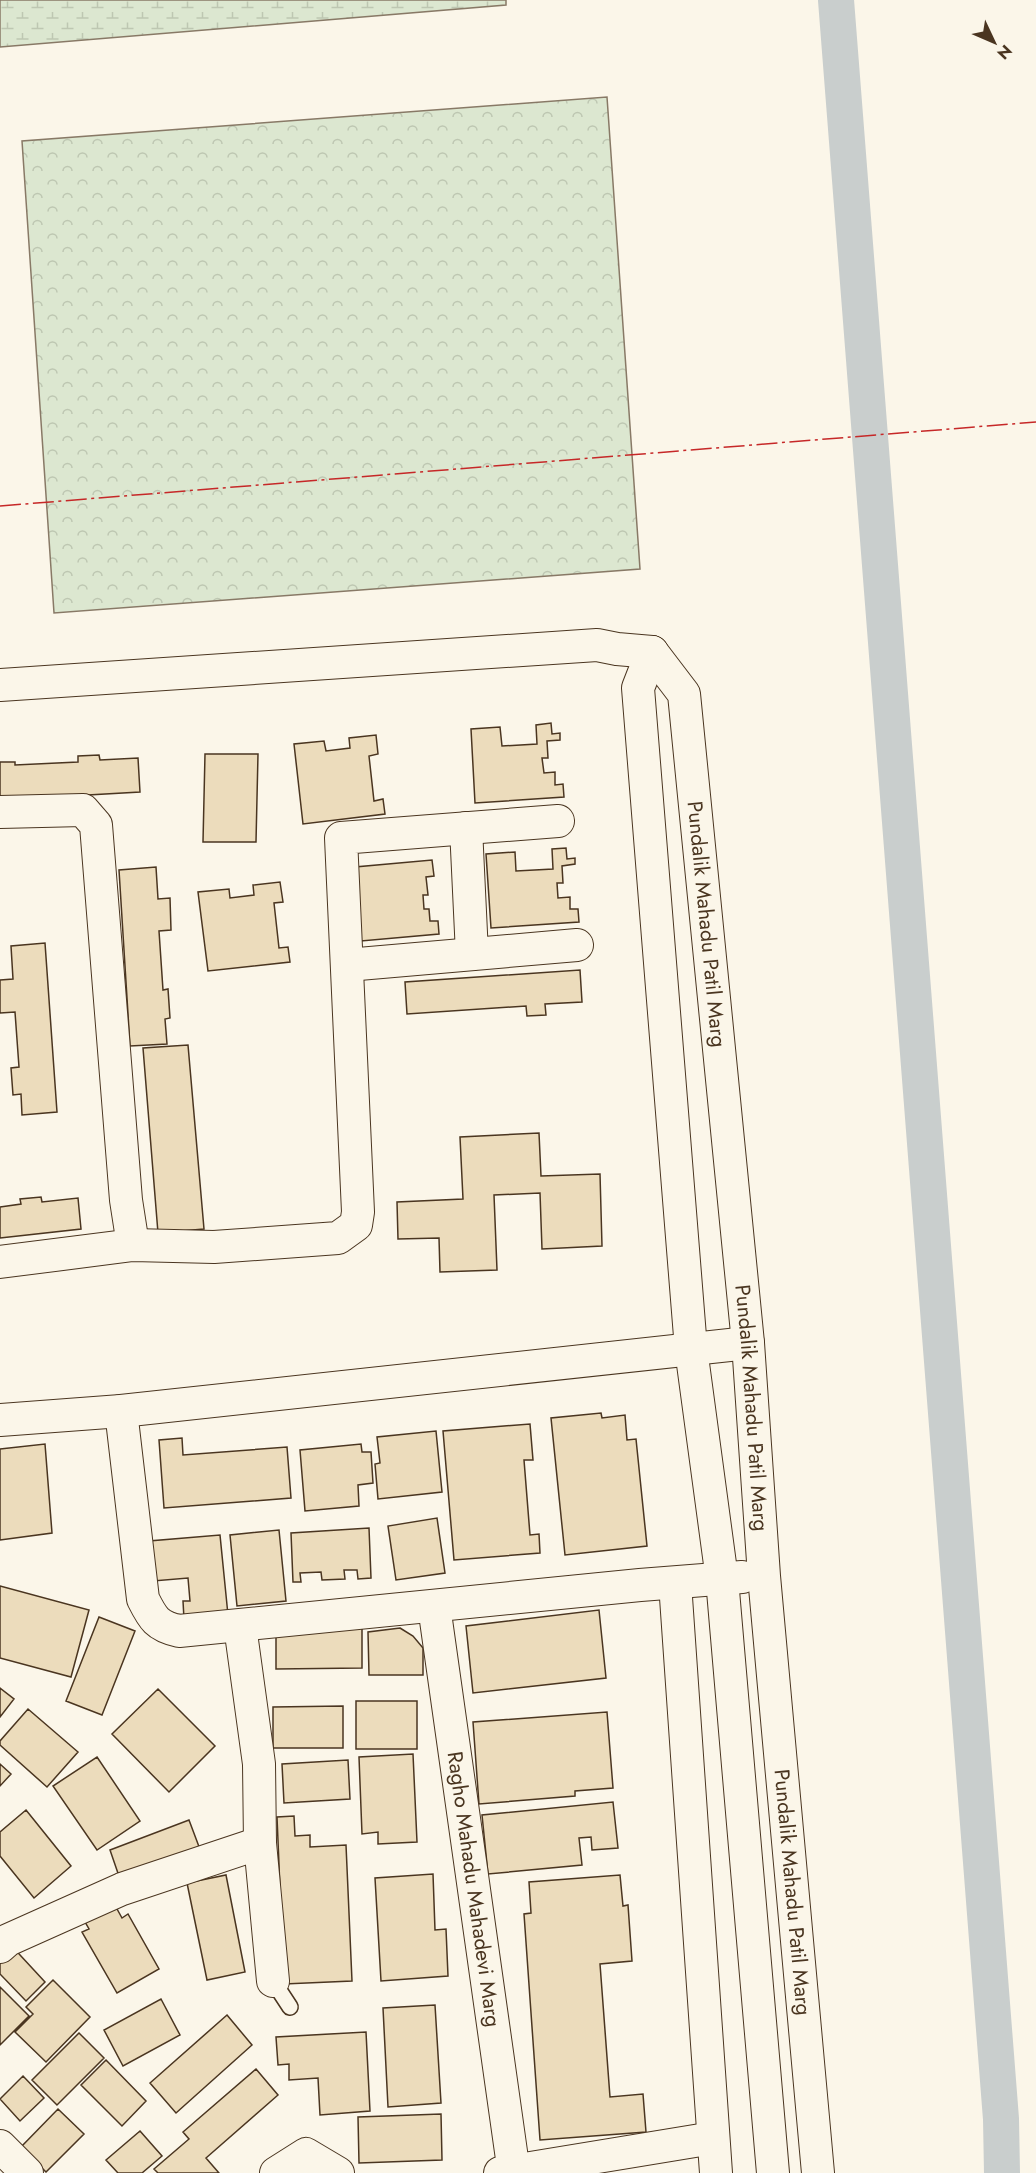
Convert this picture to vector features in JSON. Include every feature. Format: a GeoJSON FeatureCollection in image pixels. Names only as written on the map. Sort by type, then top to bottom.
{"type":"FeatureCollection","features":[{"type":"Feature","properties":{"kind":"street"},"geometry":{"type":"LineString","coordinates":[[0,685],[597,645],[652,652]]}},
{"type":"Feature","properties":{"kind":"street","name":"Pundalik Mahadu Patil Marg"},"geometry":{"type":"LineString","coordinates":[[652,652],[684,694],[748,1343],[764,1576],[818,2173]]}},
{"type":"Feature","properties":{"kind":"street","name":"Pundalik Mahadu Patil Marg"},"geometry":{"type":"LineString","coordinates":[[652,652],[638,688],[692,1349],[722,1579],[773,2173]]}},
{"type":"Feature","properties":{"kind":"street"},"geometry":{"type":"LineString","coordinates":[[0,812],[83,810],[96,825],[126,1200],[133,1245]]}},
{"type":"Feature","properties":{"kind":"street"},"geometry":{"type":"LineString","coordinates":[[0,1262],[133,1245],[214,1247],[338,1238],[356,1226],[358,1212],[341,838],[558,821]]}},
{"type":"Feature","properties":{"kind":"street"},"geometry":{"type":"LineString","coordinates":[[466,828],[472,954]]}},
{"type":"Feature","properties":{"kind":"street"},"geometry":{"type":"LineString","coordinates":[[346,964],[577,945]]}},
{"type":"Feature","properties":{"kind":"street"},"geometry":{"type":"LineString","coordinates":[[0,1420],[121,1411],[748,1343]]}},
{"type":"Feature","properties":{"kind":"street"},"geometry":{"type":"LineString","coordinates":[[121,1411],[142,1599],[162,1627],[179,1631],[240,1626],[764,1576]]}},
{"type":"Feature","properties":{"kind":"street"},"geometry":{"type":"LineString","coordinates":[[675,1583],[716,2173]]}},
{"type":"Feature","properties":{"kind":"street","name":"Ragho Mahadu Mahadevi Marg"},"geometry":{"type":"LineString","coordinates":[[434,1606],[509,2173]]}},
{"type":"Feature","properties":{"kind":"street"},"geometry":{"type":"LineString","coordinates":[[240,1626],[259,1764],[260,1843],[282,1994]]}},
{"type":"Feature","properties":{"kind":"street"},"geometry":{"type":"LineString","coordinates":[[0,1947],[8,1940],[122,1889],[260,1843]]}},
{"type":"Feature","properties":{"kind":"street"},"geometry":{"type":"LineString","coordinates":[[509,2173],[700,2138],[713,2138]]}},
{"type":"Feature","properties":{"kind":"street"},"geometry":{"type":"LineString","coordinates":[[0,2146],[27,2173]]}},
{"type":"Feature","properties":{"kind":"street"},"geometry":{"type":"LineString","coordinates":[[276,2173],[306,2154],[338,2173]]}},
{"type":"Feature","properties":{"kind":"green space"},"geometry":{"type":"Polygon","coordinates":[[[0,0],[506,0],[506,5],[0,47],[0,0]]]}},
{"type":"Feature","properties":{"kind":"green space"},"geometry":{"type":"Polygon","coordinates":[[[607,97],[640,569],[54,613],[22,141],[607,97]]]}},
{"type":"Feature","properties":{"kind":"building"},"geometry":{"type":"Polygon","coordinates":[[[551,723],[552,734],[560,733],[560,740],[547,741],[548,758],[542,758],[544,773],[555,772],[555,785],[563,784],[564,797],[475,803],[471,729],[500,727],[502,746],[537,744],[536,725],[551,723]]]}},
{"type":"Feature","properties":{"kind":"building"},"geometry":{"type":"Polygon","coordinates":[[[376,735],[378,754],[369,756],[374,801],[383,799],[385,814],[303,824],[294,744],[324,741],[326,751],[350,748],[349,738],[376,735]]]}},
{"type":"Feature","properties":{"kind":"building"},"geometry":{"type":"Polygon","coordinates":[[[205,754],[258,754],[256,842],[203,842],[205,754]]]}},
{"type":"Feature","properties":{"kind":"building"},"geometry":{"type":"Polygon","coordinates":[[[99,755],[100,760],[138,758],[140,792],[0,800],[0,762],[15,762],[15,765],[78,762],[78,756],[99,755]]]}},
{"type":"Feature","properties":{"kind":"building"},"geometry":{"type":"Polygon","coordinates":[[[566,848],[567,859],[575,858],[575,864],[562,866],[563,883],[557,883],[558,898],[570,897],[570,909],[578,909],[579,922],[491,928],[486,854],[515,852],[516,871],[553,869],[552,849],[566,848]]]}},
{"type":"Feature","properties":{"kind":"building"},"geometry":{"type":"Polygon","coordinates":[[[432,860],[434,876],[426,877],[428,895],[423,895],[424,909],[429,909],[430,921],[438,921],[439,934],[361,941],[355,867],[432,860]]]}},
{"type":"Feature","properties":{"kind":"building"},"geometry":{"type":"Polygon","coordinates":[[[156,867],[158,899],[170,898],[171,930],[159,931],[163,990],[168,989],[170,1018],[165,1019],[167,1044],[130,1046],[119,870],[156,867]]]}},
{"type":"Feature","properties":{"kind":"building"},"geometry":{"type":"Polygon","coordinates":[[[280,882],[283,902],[274,903],[279,948],[288,947],[290,962],[208,971],[198,892],[229,889],[230,898],[254,895],[253,885],[280,882]]]}},
{"type":"Feature","properties":{"kind":"building"},"geometry":{"type":"Polygon","coordinates":[[[45,943],[57,1112],[22,1115],[21,1094],[13,1095],[11,1068],[19,1067],[15,1012],[0,1013],[0,980],[13,979],[11,946],[45,943]]]}},
{"type":"Feature","properties":{"kind":"building"},"geometry":{"type":"Polygon","coordinates":[[[580,970],[582,1002],[545,1004],[546,1015],[527,1016],[526,1006],[407,1014],[405,982],[580,970]]]}},
{"type":"Feature","properties":{"kind":"building"},"geometry":{"type":"Polygon","coordinates":[[[188,1045],[204,1229],[158,1233],[143,1048],[188,1045]]]}},
{"type":"Feature","properties":{"kind":"building"},"geometry":{"type":"Polygon","coordinates":[[[539,1133],[541,1176],[600,1174],[602,1246],[542,1249],[540,1193],[494,1195],[497,1270],[440,1272],[439,1238],[398,1239],[397,1202],[463,1199],[460,1137],[539,1133]]]}},
{"type":"Feature","properties":{"kind":"building"},"geometry":{"type":"Polygon","coordinates":[[[41,1197],[42,1202],[78,1198],[81,1229],[0,1238],[0,1207],[21,1204],[20,1199],[41,1197]]]}},
{"type":"Feature","properties":{"kind":"building"},"geometry":{"type":"Polygon","coordinates":[[[601,1413],[602,1418],[625,1415],[627,1440],[636,1439],[647,1546],[565,1555],[551,1418],[601,1413]]]}},
{"type":"Feature","properties":{"kind":"building"},"geometry":{"type":"Polygon","coordinates":[[[530,1424],[533,1460],[524,1460],[530,1535],[539,1534],[540,1553],[454,1560],[443,1431],[530,1424]]]}},
{"type":"Feature","properties":{"kind":"building"},"geometry":{"type":"Polygon","coordinates":[[[436,1431],[442,1492],[378,1499],[375,1464],[380,1463],[377,1437],[436,1431]]]}},
{"type":"Feature","properties":{"kind":"building"},"geometry":{"type":"Polygon","coordinates":[[[182,1438],[183,1455],[287,1447],[291,1498],[164,1508],[159,1440],[182,1438]]]}},
{"type":"Feature","properties":{"kind":"building"},"geometry":{"type":"Polygon","coordinates":[[[45,1444],[52,1533],[0,1540],[0,1449],[45,1444]]]}},
{"type":"Feature","properties":{"kind":"building"},"geometry":{"type":"Polygon","coordinates":[[[361,1444],[362,1452],[371,1452],[373,1483],[358,1485],[359,1506],[305,1511],[300,1450],[361,1444]]]}},
{"type":"Feature","properties":{"kind":"building"},"geometry":{"type":"Polygon","coordinates":[[[437,1518],[445,1573],[396,1580],[388,1526],[437,1518]]]}},
{"type":"Feature","properties":{"kind":"building"},"geometry":{"type":"Polygon","coordinates":[[[369,1528],[371,1578],[358,1579],[357,1570],[344,1570],[345,1579],[322,1580],[321,1572],[300,1573],[301,1582],[293,1582],[291,1533],[369,1528]]]}},
{"type":"Feature","properties":{"kind":"building"},"geometry":{"type":"Polygon","coordinates":[[[279,1530],[286,1601],[237,1606],[230,1535],[279,1530]]]}},
{"type":"Feature","properties":{"kind":"building"},"geometry":{"type":"Polygon","coordinates":[[[220,1535],[228,1615],[184,1619],[183,1601],[190,1601],[188,1578],[153,1581],[149,1541],[220,1535]]]}},
{"type":"Feature","properties":{"kind":"building"},"geometry":{"type":"Polygon","coordinates":[[[0,1586],[89,1610],[71,1677],[0,1658],[0,1586]]]}},
{"type":"Feature","properties":{"kind":"building"},"geometry":{"type":"Polygon","coordinates":[[[599,1610],[606,1678],[473,1693],[466,1626],[599,1610]]]}},
{"type":"Feature","properties":{"kind":"building"},"geometry":{"type":"Polygon","coordinates":[[[99,1617],[135,1631],[102,1715],[66,1701],[99,1617]]]}},
{"type":"Feature","properties":{"kind":"building"},"geometry":{"type":"Polygon","coordinates":[[[362,1624],[362,1668],[276,1669],[276,1629],[362,1624]]]}},
{"type":"Feature","properties":{"kind":"building"},"geometry":{"type":"Polygon","coordinates":[[[400,1628],[413,1636],[423,1648],[423,1675],[369,1675],[368,1632],[400,1628]]]}},
{"type":"Feature","properties":{"kind":"building"},"geometry":{"type":"Polygon","coordinates":[[[0,1688],[14,1699],[0,1717],[0,1688]]]}},
{"type":"Feature","properties":{"kind":"building"},"geometry":{"type":"Polygon","coordinates":[[[158,1689],[215,1746],[169,1792],[112,1734],[158,1689]]]}},
{"type":"Feature","properties":{"kind":"building"},"geometry":{"type":"Polygon","coordinates":[[[356,1701],[417,1701],[417,1749],[356,1749],[356,1701]]]}},
{"type":"Feature","properties":{"kind":"building"},"geometry":{"type":"Polygon","coordinates":[[[343,1706],[343,1748],[273,1748],[273,1707],[343,1706]]]}},
{"type":"Feature","properties":{"kind":"building"},"geometry":{"type":"Polygon","coordinates":[[[28,1709],[78,1752],[47,1787],[0,1745],[0,1741],[28,1709]]]}},
{"type":"Feature","properties":{"kind":"building"},"geometry":{"type":"Polygon","coordinates":[[[607,1712],[613,1788],[575,1791],[575,1796],[479,1804],[473,1722],[607,1712]]]}},
{"type":"Feature","properties":{"kind":"building"},"geometry":{"type":"Polygon","coordinates":[[[413,1754],[417,1842],[378,1844],[378,1832],[362,1834],[359,1757],[413,1754]]]}},
{"type":"Feature","properties":{"kind":"building"},"geometry":{"type":"Polygon","coordinates":[[[97,1757],[140,1821],[97,1850],[53,1786],[97,1757]]]}},
{"type":"Feature","properties":{"kind":"building"},"geometry":{"type":"Polygon","coordinates":[[[348,1760],[350,1799],[284,1803],[282,1764],[348,1760]]]}},
{"type":"Feature","properties":{"kind":"building"},"geometry":{"type":"Polygon","coordinates":[[[0,1764],[11,1774],[0,1786],[0,1764]]]}},
{"type":"Feature","properties":{"kind":"building"},"geometry":{"type":"Polygon","coordinates":[[[613,1802],[618,1848],[592,1850],[591,1837],[579,1838],[582,1865],[488,1874],[482,1815],[613,1802]]]}},
{"type":"Feature","properties":{"kind":"building"},"geometry":{"type":"Polygon","coordinates":[[[26,1810],[71,1866],[34,1898],[0,1856],[0,1832],[26,1810]]]}},
{"type":"Feature","properties":{"kind":"building"},"geometry":{"type":"Polygon","coordinates":[[[294,1816],[295,1836],[310,1835],[310,1847],[346,1845],[352,1981],[284,1984],[277,1817],[294,1816]]]}},
{"type":"Feature","properties":{"kind":"building"},"geometry":{"type":"Polygon","coordinates":[[[189,1820],[201,1852],[121,1882],[110,1850],[189,1820]]]}},
{"type":"Feature","properties":{"kind":"building"},"geometry":{"type":"Polygon","coordinates":[[[433,1874],[435,1930],[446,1929],[448,1976],[381,1981],[375,1878],[433,1874]]]}},
{"type":"Feature","properties":{"kind":"building"},"geometry":{"type":"Polygon","coordinates":[[[226,1875],[245,1972],[207,1980],[187,1883],[226,1875]]]}},
{"type":"Feature","properties":{"kind":"building"},"geometry":{"type":"Polygon","coordinates":[[[620,1875],[623,1906],[628,1905],[632,1961],[600,1964],[610,2097],[643,2094],[646,2132],[540,2140],[524,1914],[531,1913],[529,1882],[620,1875]]]}},
{"type":"Feature","properties":{"kind":"building"},"geometry":{"type":"Polygon","coordinates":[[[111,1898],[122,1918],[128,1914],[159,1969],[117,1993],[82,1932],[89,1929],[81,1915],[111,1898]]]}},
{"type":"Feature","properties":{"kind":"building"},"geometry":{"type":"Polygon","coordinates":[[[8,1942],[45,1982],[26,2001],[0,1974],[0,1950],[8,1942]]]}},
{"type":"Feature","properties":{"kind":"building"},"geometry":{"type":"Polygon","coordinates":[[[53,1980],[90,2017],[46,2062],[15,2032],[33,2014],[26,2007],[53,1980]]]}},
{"type":"Feature","properties":{"kind":"building"},"geometry":{"type":"Polygon","coordinates":[[[0,1987],[29,2016],[0,2045],[0,1987]]]}},
{"type":"Feature","properties":{"kind":"building"},"geometry":{"type":"Polygon","coordinates":[[[161,1999],[180,2035],[123,2066],[104,2030],[161,1999]]]}},
{"type":"Feature","properties":{"kind":"building"},"geometry":{"type":"Polygon","coordinates":[[[435,2005],[441,2103],[388,2107],[383,2008],[435,2005]]]}},
{"type":"Feature","properties":{"kind":"building"},"geometry":{"type":"Polygon","coordinates":[[[227,2015],[252,2045],[176,2113],[150,2083],[227,2015]]]}},
{"type":"Feature","properties":{"kind":"building"},"geometry":{"type":"Polygon","coordinates":[[[366,2032],[370,2111],[320,2115],[318,2078],[289,2080],[289,2064],[278,2065],[276,2037],[366,2032]]]}},
{"type":"Feature","properties":{"kind":"building"},"geometry":{"type":"Polygon","coordinates":[[[79,2033],[104,2058],[57,2105],[32,2080],[79,2033]]]}},
{"type":"Feature","properties":{"kind":"building"},"geometry":{"type":"Polygon","coordinates":[[[106,2060],[146,2101],[122,2126],[81,2085],[106,2060]]]}},
{"type":"Feature","properties":{"kind":"building"},"geometry":{"type":"Polygon","coordinates":[[[256,2069],[278,2095],[206,2158],[219,2173],[158,2173],[154,2169],[189,2139],[183,2132],[256,2069]]]}},
{"type":"Feature","properties":{"kind":"building"},"geometry":{"type":"Polygon","coordinates":[[[23,2076],[44,2098],[20,2121],[0,2099],[23,2076]]]}},
{"type":"Feature","properties":{"kind":"building"},"geometry":{"type":"Polygon","coordinates":[[[58,2109],[84,2134],[46,2172],[21,2147],[58,2109]]]}},
{"type":"Feature","properties":{"kind":"building"},"geometry":{"type":"Polygon","coordinates":[[[441,2114],[442,2160],[359,2163],[358,2117],[441,2114]]]}},
{"type":"Feature","properties":{"kind":"building"},"geometry":{"type":"Polygon","coordinates":[[[140,2131],[162,2156],[142,2173],[118,2173],[106,2160],[140,2131]]]}},
{"type":"Feature","properties":{"kind":"waterway"},"geometry":{"type":"LineString","coordinates":[[836,0],[1001,2119],[1002,2173]]}},
{"type":"Feature","properties":{"kind":"power"},"geometry":{"type":"LineString","coordinates":[[0,506],[1036,422]]}}]}
